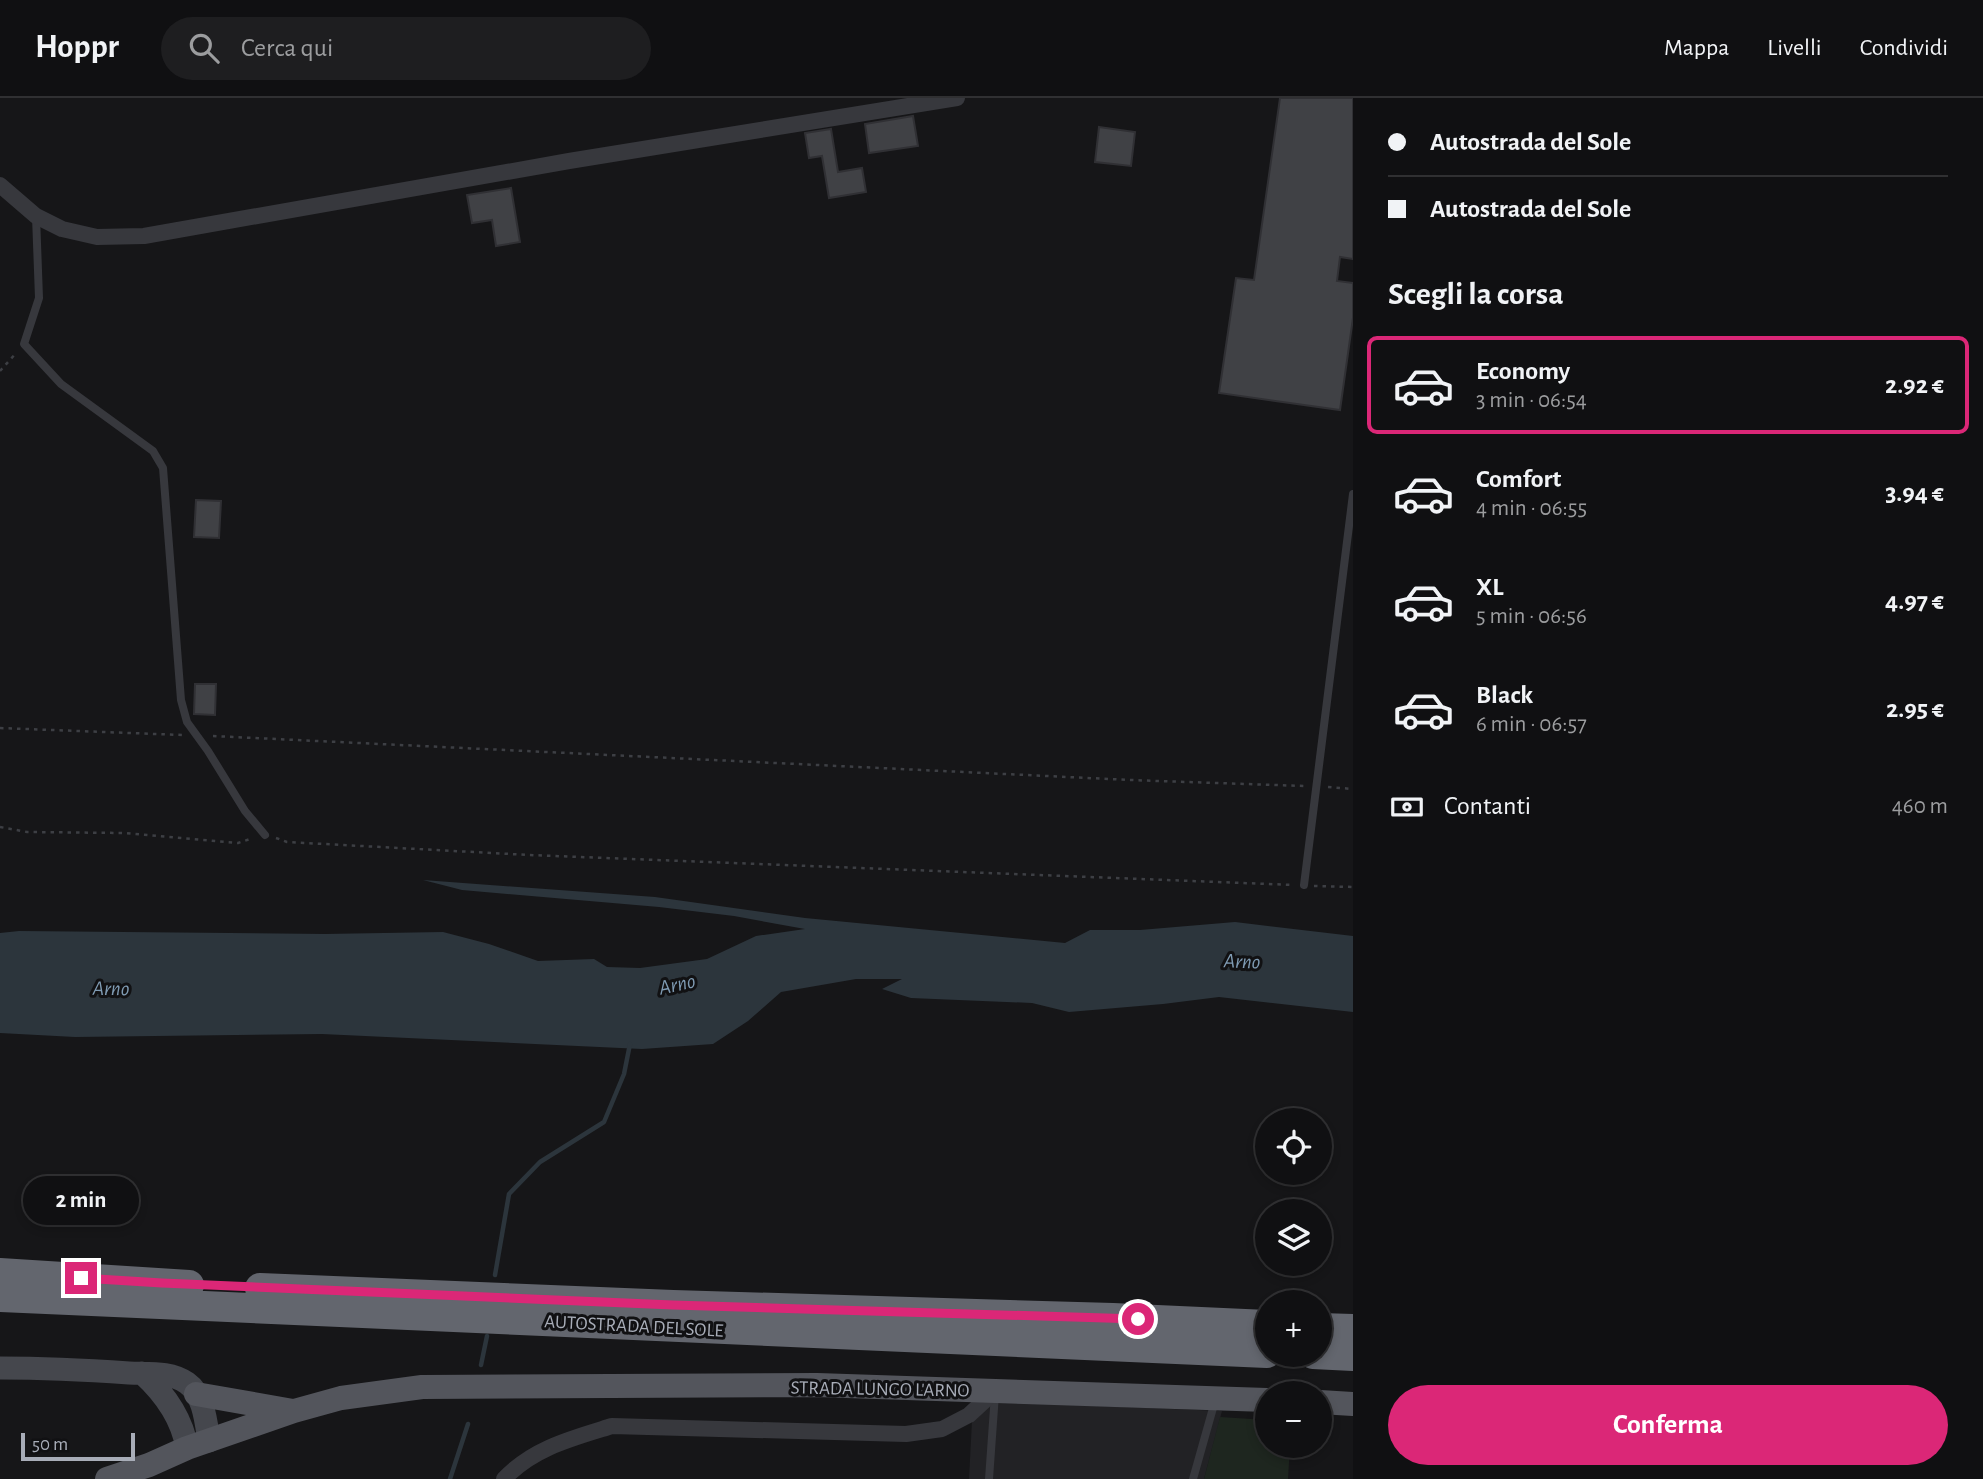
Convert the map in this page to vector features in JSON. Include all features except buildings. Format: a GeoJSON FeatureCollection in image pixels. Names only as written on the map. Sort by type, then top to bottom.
{"type":"FeatureCollection","features":[{"type":"Feature","properties":{"kind":"highway","name":"AUTOSTRADA DEL SOLE"},"geometry":{"type":"LineString","coordinates":[[0,1273],[162,1283],[590,1301],[1255,1324]]}},
{"type":"Feature","properties":{"kind":"highway","name":"AUTOSTRADA DEL SOLE"},"geometry":{"type":"LineString","coordinates":[[0,1297],[1255,1352]]}},
{"type":"Feature","properties":{"kind":"highway"},"geometry":{"type":"LineString","coordinates":[[1332,1328],[1353,1329]]}},
{"type":"Feature","properties":{"kind":"highway"},"geometry":{"type":"LineString","coordinates":[[1332,1355],[1353,1356]]}},
{"type":"Feature","properties":{"kind":"main road","name":"STRADA LUNGO L'ARNO"},"geometry":{"type":"LineString","coordinates":[[107,1479],[294,1411],[341,1398],[422,1387],[817,1385],[1255,1400]]}},
{"type":"Feature","properties":{"kind":"main road"},"geometry":{"type":"LineString","coordinates":[[196,1394],[294,1411]]}},
{"type":"Feature","properties":{"kind":"main road"},"geometry":{"type":"LineString","coordinates":[[1332,1403],[1353,1404]]}},
{"type":"Feature","properties":{"kind":"street"},"geometry":{"type":"LineString","coordinates":[[0,185],[36,216],[62,229],[97,237],[144,236],[569,161],[957,98]]}},
{"type":"Feature","properties":{"kind":"street"},"geometry":{"type":"LineString","coordinates":[[0,1367],[157,1373],[174,1377],[188,1384],[196,1394],[206,1418],[198,1445],[184,1432],[177,1416],[155,1385],[142,1373]]}},
{"type":"Feature","properties":{"kind":"street"},"geometry":{"type":"LineString","coordinates":[[504,1479],[515,1467],[539,1452],[572,1438],[612,1426],[906,1434],[943,1429],[969,1415],[995,1391]]}},
{"type":"Feature","properties":{"kind":"lane"},"geometry":{"type":"LineString","coordinates":[[36,216],[39,298],[24,344],[61,384],[153,451],[163,468],[181,700],[187,722],[245,811],[265,835]]}},
{"type":"Feature","properties":{"kind":"lane"},"geometry":{"type":"LineString","coordinates":[[1304,885],[1353,494]]}},
{"type":"Feature","properties":{"kind":"lane"},"geometry":{"type":"LineString","coordinates":[[989,1479],[995,1391]]}},
{"type":"Feature","properties":{"kind":"lane"},"geometry":{"type":"LineString","coordinates":[[1193,1479],[1216,1398]]}},
{"type":"Feature","properties":{"kind":"path"},"geometry":{"type":"LineString","coordinates":[[0,371],[24,344]]}},
{"type":"Feature","properties":{"kind":"path"},"geometry":{"type":"LineString","coordinates":[[0,728],[1353,789]]}},
{"type":"Feature","properties":{"kind":"path"},"geometry":{"type":"LineString","coordinates":[[0,827],[27,832],[124,833],[238,843],[265,835],[287,842],[529,855],[1353,887]]}},
{"type":"Feature","properties":{"kind":"shaded area"},"geometry":{"type":"Polygon","coordinates":[[[973,1401],[1222,1411],[1204,1479],[969,1479],[973,1401]]]}},
{"type":"Feature","properties":{"kind":"shaded area"},"geometry":{"type":"Polygon","coordinates":[[[1220,1417],[1255,1419],[1255,1458],[1289,1458],[1288,1479],[1204,1479],[1220,1417]]]}},
{"type":"Feature","properties":{"kind":"water","name":"Arno"},"geometry":{"type":"Polygon","coordinates":[[[423,880],[655,897],[805,918],[1065,943],[1090,930],[1140,930],[1235,922],[1353,936],[1353,1012],[1219,997],[1069,1012],[1032,1003],[911,998],[882,989],[902,979],[856,979],[781,992],[748,1021],[713,1044],[642,1049],[322,1034],[75,1037],[0,1033],[0,933],[443,932],[538,961],[594,959],[607,967],[640,968],[707,959],[756,936],[805,929],[734,916],[659,907],[462,890],[423,880]]]}},
{"type":"Feature","properties":{"kind":"waterway"},"geometry":{"type":"LineString","coordinates":[[495,1275],[509,1194],[540,1162],[604,1122],[624,1074],[630,1044]]}},
{"type":"Feature","properties":{"kind":"waterway"},"geometry":{"type":"LineString","coordinates":[[481,1365],[487,1336]]}},
{"type":"Feature","properties":{"kind":"waterway"},"geometry":{"type":"LineString","coordinates":[[450,1479],[468,1424]]}},
{"type":"Feature","properties":{"kind":"route"},"geometry":{"type":"LineString","coordinates":[[81,1278],[673,1305],[1138,1319]]}}]}
